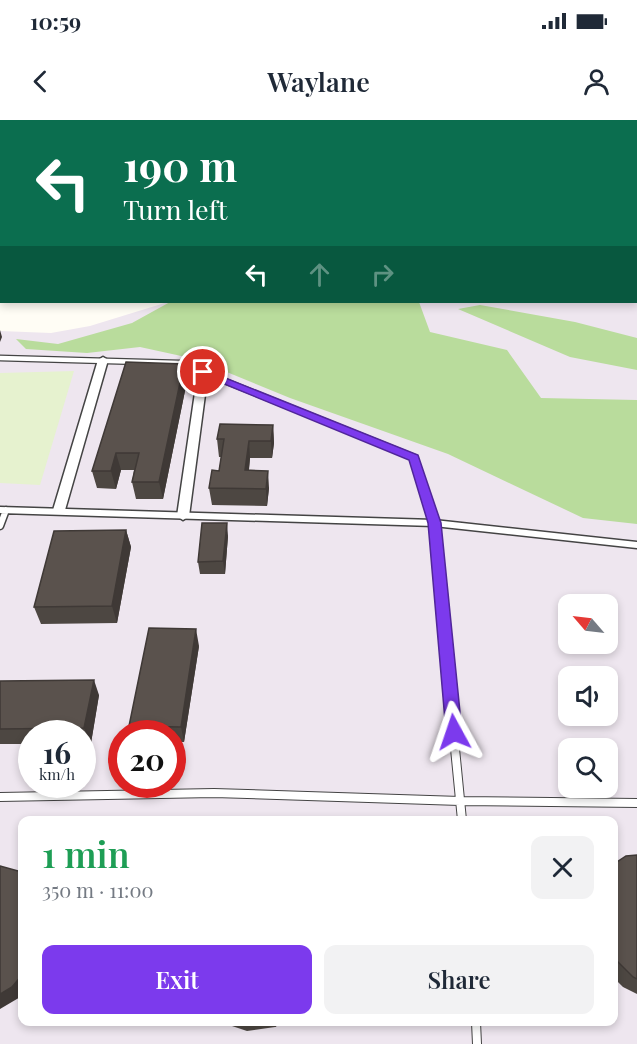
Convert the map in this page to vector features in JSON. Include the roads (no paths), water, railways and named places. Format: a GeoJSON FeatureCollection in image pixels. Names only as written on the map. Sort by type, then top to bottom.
{"type":"FeatureCollection","features":[{"type":"Feature","properties":{"kind":"street"},"geometry":{"type":"LineString","coordinates":[[59,510],[103,360]]}},
{"type":"Feature","properties":{"kind":"street"},"geometry":{"type":"LineString","coordinates":[[183,516],[203,372]]}},
{"type":"Feature","properties":{"kind":"lane"},"geometry":{"type":"LineString","coordinates":[[0,358],[180,363],[414,457],[434,523],[462,816]]}},
{"type":"Feature","properties":{"kind":"lane"},"geometry":{"type":"LineString","coordinates":[[0,526],[3,510],[59,510],[434,523],[637,545]]}},
{"type":"Feature","properties":{"kind":"lane"},"geometry":{"type":"LineString","coordinates":[[0,797],[214,793],[460,801],[637,803]]}},
{"type":"Feature","properties":{"kind":"lane"},"geometry":{"type":"LineString","coordinates":[[476,1026],[477,1044]]}}]}
